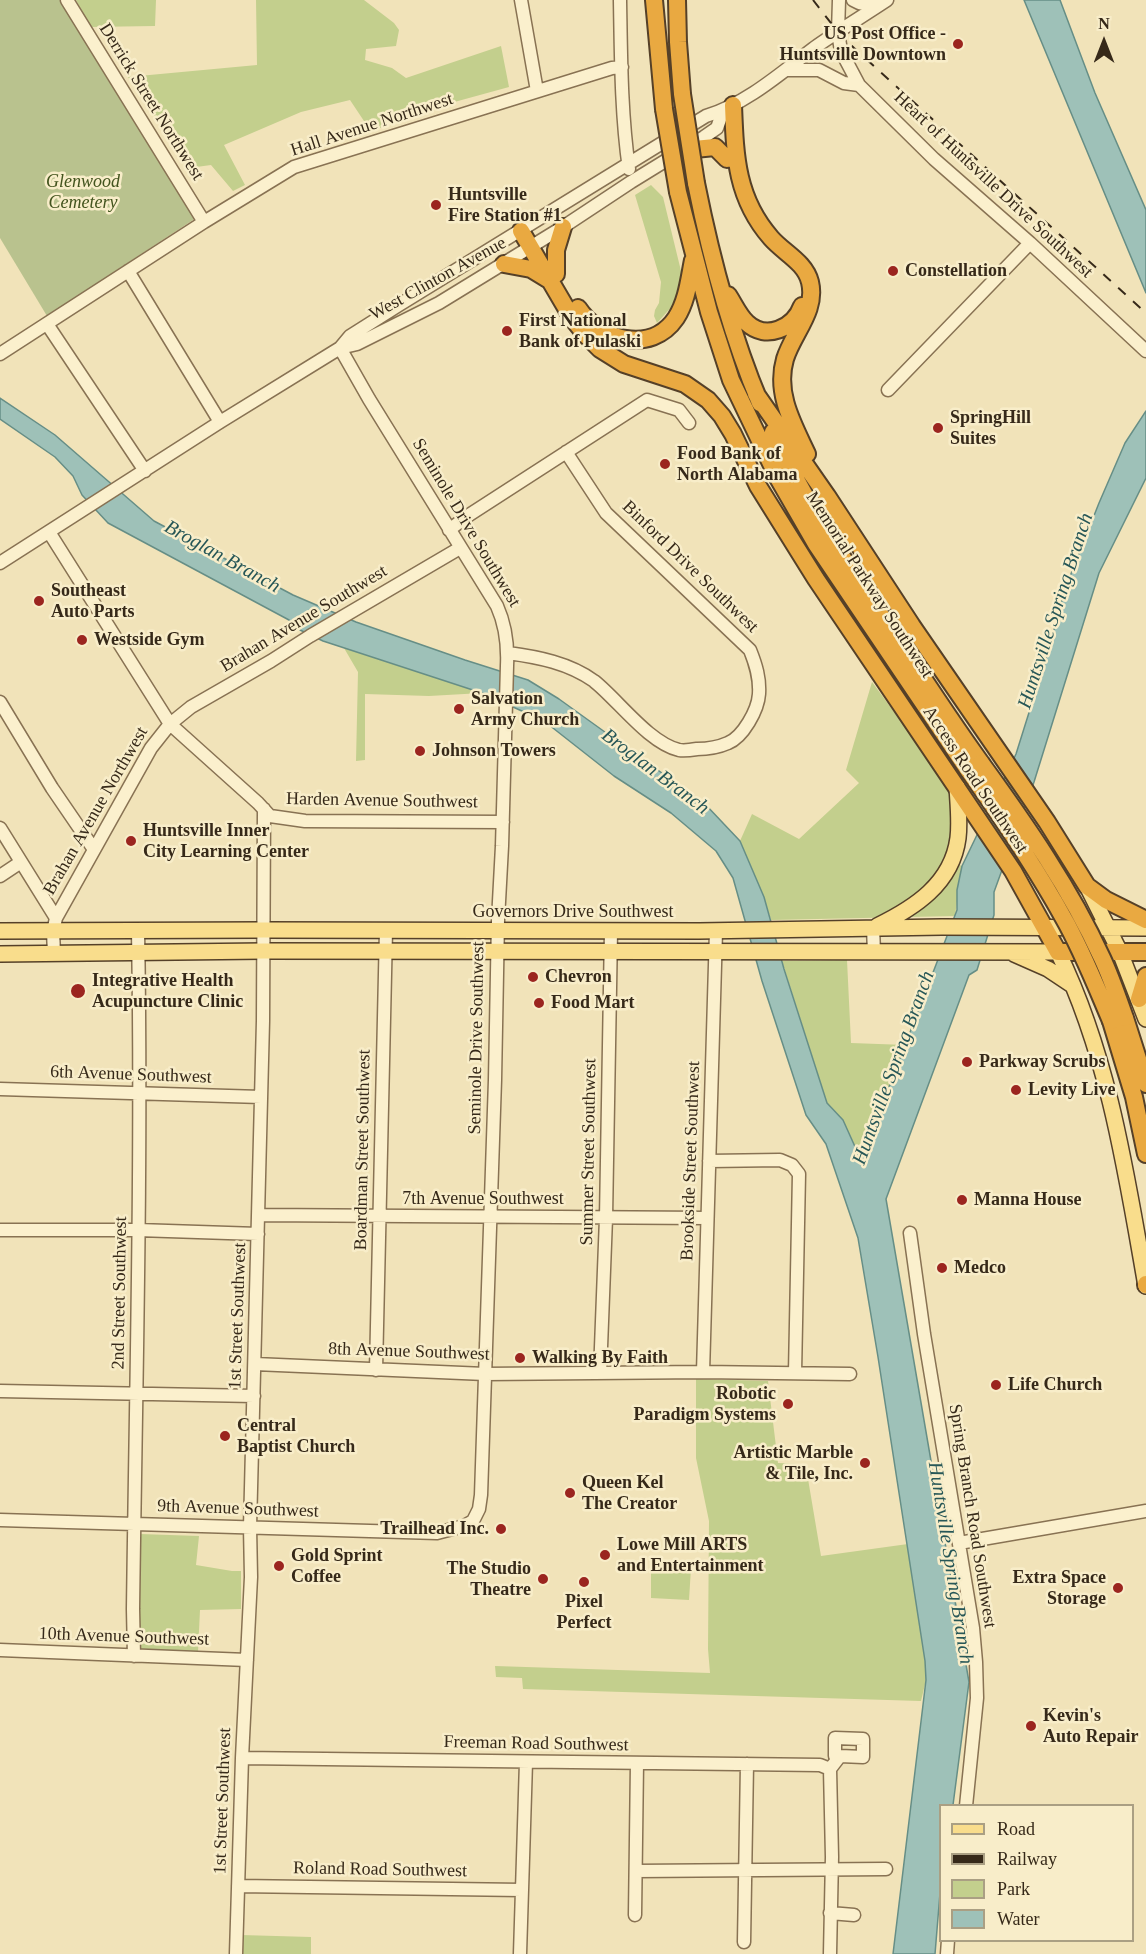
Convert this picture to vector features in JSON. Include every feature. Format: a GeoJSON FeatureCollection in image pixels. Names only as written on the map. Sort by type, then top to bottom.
{"type":"FeatureCollection","features":[{"type":"Feature","properties":{"kind":"highway","name":"Memorial Parkway Southwest"},"geometry":{"type":"LineString","coordinates":[[654,0],[664,109],[678,192],[709,312],[731,380],[778,478],[816,544],[975,763]]}},
{"type":"Feature","properties":{"kind":"highway","name":"Memorial Parkway Southwest"},"geometry":{"type":"LineString","coordinates":[[677,0],[682,94],[696,183],[716,276],[756,394],[786,461],[822,525],[975,763],[997,811],[1058,908],[1118,1020],[1146,1084]]}},
{"type":"Feature","properties":{"kind":"highway"},"geometry":{"type":"LineString","coordinates":[[716,276],[745,322],[757,330],[772,331],[783,328],[793,321],[800,310],[803,292],[796,272],[768,247],[745,218],[732,190],[727,159],[728,108]]}},
{"type":"Feature","properties":{"kind":"highway"},"geometry":{"type":"LineString","coordinates":[[728,108],[736,164],[747,201],[765,231],[803,267],[811,283],[810,308],[786,356],[783,390],[788,411],[827,496]]}},
{"type":"Feature","properties":{"kind":"highway"},"geometry":{"type":"LineString","coordinates":[[684,150],[715,147],[727,159]]}},
{"type":"Feature","properties":{"kind":"highway"},"geometry":{"type":"LineString","coordinates":[[553,278],[556,250],[563,228]]}},
{"type":"Feature","properties":{"kind":"highway"},"geometry":{"type":"LineString","coordinates":[[524,229],[553,278],[572,318],[600,349],[624,364],[685,384],[701,394],[716,408],[728,424],[758,486],[774,513]]}},
{"type":"Feature","properties":{"kind":"highway"},"geometry":{"type":"LineString","coordinates":[[504,264],[531,269],[553,278],[593,326],[615,337],[641,339],[666,331],[677,317],[687,294],[694,256]]}},
{"type":"Feature","properties":{"kind":"highway"},"geometry":{"type":"LineString","coordinates":[[731,380],[746,434],[774,513]]}},
{"type":"Feature","properties":{"kind":"highway"},"geometry":{"type":"LineString","coordinates":[[756,394],[827,496]]}},
{"type":"Feature","properties":{"kind":"highway","name":"Access Road Southwest"},"geometry":{"type":"LineString","coordinates":[[827,496],[928,649],[1047,822],[1087,886]]}},
{"type":"Feature","properties":{"kind":"highway","name":"Access Road Southwest"},"geometry":{"type":"LineString","coordinates":[[774,513],[853,636],[1013,871],[1058,952]]}},
{"type":"Feature","properties":{"kind":"highway"},"geometry":{"type":"LineString","coordinates":[[928,649],[975,763]]}},
{"type":"Feature","properties":{"kind":"highway"},"geometry":{"type":"LineString","coordinates":[[1024,891],[1050,904],[1066,899],[1073,892],[1075,865]]}},
{"type":"Feature","properties":{"kind":"highway"},"geometry":{"type":"LineString","coordinates":[[1087,886],[1106,900],[1146,920]]}},
{"type":"Feature","properties":{"kind":"highway"},"geometry":{"type":"LineString","coordinates":[[1058,952],[1146,952]]}},
{"type":"Feature","properties":{"kind":"highway","name":"Memorial Parkway Southwest"},"geometry":{"type":"LineString","coordinates":[[1118,1020],[1146,1154]]}},
{"type":"Feature","properties":{"kind":"main road"},"geometry":{"type":"LineString","coordinates":[[873,928],[892,919],[923,898],[942,879],[951,865],[959,836],[957,787]]}},
{"type":"Feature","properties":{"kind":"main road","name":"Access Road Southwest"},"geometry":{"type":"LineString","coordinates":[[1087,886],[1108,928]]}},
{"type":"Feature","properties":{"kind":"main road","name":"Governors Drive Southwest"},"geometry":{"type":"LineString","coordinates":[[0,931],[54,925],[138,931],[497,932],[942,927],[1146,928]]}},
{"type":"Feature","properties":{"kind":"main road"},"geometry":{"type":"LineString","coordinates":[[1108,928],[1140,987],[1146,1019]]}},
{"type":"Feature","properties":{"kind":"main road"},"geometry":{"type":"LineString","coordinates":[[0,954],[138,951],[1058,952]]}},
{"type":"Feature","properties":{"kind":"main road"},"geometry":{"type":"LineString","coordinates":[[1009,951],[1048,969],[1074,986],[1096,1046],[1108,1088],[1146,1285]]}},
{"type":"Feature","properties":{"kind":"main road","name":"Access Road Southwest"},"geometry":{"type":"LineString","coordinates":[[1058,952],[1074,986]]}},
{"type":"Feature","properties":{"kind":"main road"},"geometry":{"type":"LineString","coordinates":[[1080,1003],[1086,988],[1100,979],[1122,978],[1140,987]]}},
{"type":"Feature","properties":{"kind":"street","name":"Derrick Street Northwest"},"geometry":{"type":"LineString","coordinates":[[67,0],[204,222]]}},
{"type":"Feature","properties":{"kind":"street"},"geometry":{"type":"LineString","coordinates":[[521,0],[537,91]]}},
{"type":"Feature","properties":{"kind":"street"},"geometry":{"type":"LineString","coordinates":[[620,0],[623,129],[631,182]]}},
{"type":"Feature","properties":{"kind":"street","name":"Heart of Huntsville Drive Southwest"},"geometry":{"type":"LineString","coordinates":[[839,0],[838,32],[841,51],[859,85],[934,159],[1030,243],[1146,351]]}},
{"type":"Feature","properties":{"kind":"street"},"geometry":{"type":"LineString","coordinates":[[853,0],[859,3],[882,3]]}},
{"type":"Feature","properties":{"kind":"street","name":"West Clinton Avenue"},"geometry":{"type":"LineString","coordinates":[[340,348],[350,336],[706,116],[728,108],[882,3]]}},
{"type":"Feature","properties":{"kind":"street","name":"Hall Avenue Northwest"},"geometry":{"type":"LineString","coordinates":[[0,354],[204,222],[294,167],[612,68],[622,67]]}},
{"type":"Feature","properties":{"kind":"street"},"geometry":{"type":"LineString","coordinates":[[786,70],[819,70],[844,83],[859,85]]}},
{"type":"Feature","properties":{"kind":"street","name":"West Clinton Avenue"},"geometry":{"type":"LineString","coordinates":[[0,563],[340,348],[357,344],[439,303],[563,228],[717,128],[728,108]]}},
{"type":"Feature","properties":{"kind":"street"},"geometry":{"type":"LineString","coordinates":[[888,390],[1030,243]]}},
{"type":"Feature","properties":{"kind":"street"},"geometry":{"type":"LineString","coordinates":[[128,271],[220,422]]}},
{"type":"Feature","properties":{"kind":"street"},"geometry":{"type":"LineString","coordinates":[[47,324],[145,471]]}},
{"type":"Feature","properties":{"kind":"street","name":"Seminole Drive Southwest"},"geometry":{"type":"LineString","coordinates":[[340,348],[497,606],[504,622],[508,653],[497,932],[495,1080],[481,1495],[479,1509],[472,1521]]}},
{"type":"Feature","properties":{"kind":"street"},"geometry":{"type":"LineString","coordinates":[[449,530],[647,400],[679,410],[689,423]]}},
{"type":"Feature","properties":{"kind":"street","name":"Binford Drive Southwest"},"geometry":{"type":"LineString","coordinates":[[508,653],[527,655],[565,665],[579,672],[594,681],[655,738],[680,750],[707,749],[731,742],[752,719],[759,697],[759,674],[750,650],[606,513],[566,452]]}},
{"type":"Feature","properties":{"kind":"street"},"geometry":{"type":"LineString","coordinates":[[49,532],[170,724],[264,809]]}},
{"type":"Feature","properties":{"kind":"street","name":"Brahan Avenue Southwest"},"geometry":{"type":"LineString","coordinates":[[170,724],[191,707],[460,548]]}},
{"type":"Feature","properties":{"kind":"street"},"geometry":{"type":"LineString","coordinates":[[0,702],[52,788],[93,848]]}},
{"type":"Feature","properties":{"kind":"street","name":"Brahan Avenue Northwest"},"geometry":{"type":"LineString","coordinates":[[54,925],[93,848],[151,748],[170,724]]}},
{"type":"Feature","properties":{"kind":"street","name":"Harden Avenue Southwest"},"geometry":{"type":"LineString","coordinates":[[264,809],[270,816],[305,821],[503,822]]}},
{"type":"Feature","properties":{"kind":"street","name":"1st Street Southwest"},"geometry":{"type":"LineString","coordinates":[[236,1954],[251,1577],[250,1527],[264,951],[264,809]]}},
{"type":"Feature","properties":{"kind":"street"},"geometry":{"type":"LineString","coordinates":[[0,828],[21,862],[54,925],[54,953]]}},
{"type":"Feature","properties":{"kind":"street"},"geometry":{"type":"LineString","coordinates":[[0,876],[21,862]]}},
{"type":"Feature","properties":{"kind":"street"},"geometry":{"type":"LineString","coordinates":[[873,928],[874,952]]}},
{"type":"Feature","properties":{"kind":"street","name":"Boardman Street Southwest"},"geometry":{"type":"LineString","coordinates":[[376,1370],[386,930]]}},
{"type":"Feature","properties":{"kind":"street","name":"2nd Street Southwest"},"geometry":{"type":"LineString","coordinates":[[134,1656],[140,1093],[138,931]]}},
{"type":"Feature","properties":{"kind":"street","name":"Summer Street Southwest"},"geometry":{"type":"LineString","coordinates":[[600,1373],[606,1218],[611,931]]}},
{"type":"Feature","properties":{"kind":"street","name":"Brookside Street Southwest"},"geometry":{"type":"LineString","coordinates":[[703,1372],[716,931]]}},
{"type":"Feature","properties":{"kind":"street","name":"6th Avenue Southwest"},"geometry":{"type":"LineString","coordinates":[[0,1089],[261,1097]]}},
{"type":"Feature","properties":{"kind":"street"},"geometry":{"type":"LineString","coordinates":[[709,1161],[780,1160],[792,1165],[799,1174],[795,1373]]}},
{"type":"Feature","properties":{"kind":"street","name":"7th Avenue Southwest"},"geometry":{"type":"LineString","coordinates":[[259,1215],[707,1218]]}},
{"type":"Feature","properties":{"kind":"street"},"geometry":{"type":"LineString","coordinates":[[0,1230],[138,1230],[258,1234]]}},
{"type":"Feature","properties":{"kind":"street","name":"Spring Branch Road Southwest"},"geometry":{"type":"LineString","coordinates":[[910,1233],[924,1335],[973,1628],[977,1698],[966,1804]]}},
{"type":"Feature","properties":{"kind":"street","name":"8th Avenue Southwest"},"geometry":{"type":"LineString","coordinates":[[255,1365],[485,1374],[703,1372],[850,1374]]}},
{"type":"Feature","properties":{"kind":"street"},"geometry":{"type":"LineString","coordinates":[[0,1390],[254,1395]]}},
{"type":"Feature","properties":{"kind":"street"},"geometry":{"type":"LineString","coordinates":[[959,1544],[1146,1510]]}},
{"type":"Feature","properties":{"kind":"street","name":"9th Avenue Southwest"},"geometry":{"type":"LineString","coordinates":[[0,1520],[437,1533],[465,1526],[472,1521]]}},
{"type":"Feature","properties":{"kind":"street","name":"10th Avenue Southwest"},"geometry":{"type":"LineString","coordinates":[[0,1650],[247,1660]]}},
{"type":"Feature","properties":{"kind":"street"},"geometry":{"type":"LineString","coordinates":[[830,1954],[830,1769],[840,1756]]}},
{"type":"Feature","properties":{"kind":"street","name":"Freeman Road Southwest"},"geometry":{"type":"LineString","coordinates":[[242,1758],[820,1765],[830,1769]]}},
{"type":"Feature","properties":{"kind":"street"},"geometry":{"type":"LineString","coordinates":[[520,1954],[526,1762]]}},
{"type":"Feature","properties":{"kind":"street"},"geometry":{"type":"LineString","coordinates":[[635,1915],[637,1763]]}},
{"type":"Feature","properties":{"kind":"street"},"geometry":{"type":"LineString","coordinates":[[744,1942],[747,1764]]}},
{"type":"Feature","properties":{"kind":"street"},"geometry":{"type":"LineString","coordinates":[[636,1871],[886,1869]]}},
{"type":"Feature","properties":{"kind":"street","name":"Roland Road Southwest"},"geometry":{"type":"LineString","coordinates":[[238,1886],[522,1890]]}},
{"type":"Feature","properties":{"kind":"street"},"geometry":{"type":"LineString","coordinates":[[830,1913],[854,1915]]}},
{"type":"Feature","properties":{"kind":"green space","name":"Glenwood Cemetery"},"geometry":{"type":"Polygon","coordinates":[[[0,0],[60,0],[196,218],[47,316],[0,238],[0,0]]]}},
{"type":"Feature","properties":{"kind":"green space"},"geometry":{"type":"Polygon","coordinates":[[[76,0],[156,0],[155,26],[90,27],[76,0]]]}},
{"type":"Feature","properties":{"kind":"green space"},"geometry":{"type":"Polygon","coordinates":[[[256,0],[364,0],[394,23],[399,30],[396,46],[366,49],[365,60],[392,68],[406,78],[501,46],[509,87],[418,112],[375,130],[364,121],[350,100],[301,112],[224,145],[245,185],[233,191],[211,165],[189,168],[128,77],[257,65],[256,0]]]}},
{"type":"Feature","properties":{"kind":"green space"},"geometry":{"type":"Polygon","coordinates":[[[651,185],[663,197],[681,271],[682,286],[676,302],[657,323],[654,316],[659,303],[661,282],[635,195],[651,185]]]}},
{"type":"Feature","properties":{"kind":"green space"},"geometry":{"type":"Polygon","coordinates":[[[344,648],[482,693],[429,696],[365,694],[365,760],[356,761],[358,672],[344,648]]]}},
{"type":"Feature","properties":{"kind":"green space"},"geometry":{"type":"Polygon","coordinates":[[[872,682],[925,755],[963,814],[966,829],[956,864],[962,866],[955,916],[771,920],[764,897],[740,841],[752,814],[799,839],[859,783],[846,770],[872,682]]]}},
{"type":"Feature","properties":{"kind":"green space"},"geometry":{"type":"Polygon","coordinates":[[[847,960],[851,1043],[906,1045],[861,1161],[843,1120],[827,1103],[782,961],[847,960]]]}},
{"type":"Feature","properties":{"kind":"green space"},"geometry":{"type":"Polygon","coordinates":[[[696,1379],[768,1381],[778,1463],[800,1464],[808,1479],[821,1556],[908,1544],[925,1661],[926,1680],[921,1701],[523,1689],[522,1678],[496,1677],[495,1666],[710,1673],[708,1649],[709,1521],[696,1458],[696,1379]]]}},
{"type":"Feature","properties":{"kind":"green space"},"geometry":{"type":"Polygon","coordinates":[[[140,1534],[199,1536],[196,1565],[241,1571],[241,1609],[200,1610],[198,1652],[140,1651],[140,1534]]]}},
{"type":"Feature","properties":{"kind":"green space"},"geometry":{"type":"Polygon","coordinates":[[[651,1568],[691,1568],[689,1600],[651,1598],[651,1568]]]}},
{"type":"Feature","properties":{"kind":"green space"},"geometry":{"type":"Polygon","coordinates":[[[241,1935],[311,1937],[311,1954],[242,1954],[241,1935]]]}},
{"type":"Feature","properties":{"kind":"water"},"geometry":{"type":"Polygon","coordinates":[[[1024,0],[1060,0],[1095,93],[1146,210],[1146,293],[1024,0]]]}},
{"type":"Feature","properties":{"kind":"water","name":"Broglan Branch"},"geometry":{"type":"Polygon","coordinates":[[[0,398],[55,435],[154,521],[293,595],[356,622],[528,680],[559,699],[705,804],[740,841],[764,897],[784,969],[827,1103],[843,1120],[861,1160],[957,910],[957,890],[962,866],[1016,754],[1065,589],[1125,443],[1146,411],[1146,478],[1099,573],[1034,782],[994,892],[994,915],[977,970],[969,975],[886,1199],[969,1682],[953,1804],[939,1804],[939,1905],[935,1954],[893,1954],[926,1680],[925,1661],[858,1238],[826,1144],[806,1115],[762,981],[733,878],[716,851],[671,813],[614,776],[544,721],[482,693],[323,641],[300,630],[289,620],[108,523],[82,495],[73,476],[55,457],[0,419],[0,398]]]}},
{"type":"Feature","properties":{"kind":"railway"},"geometry":{"type":"LineString","coordinates":[[813,0],[854,48],[1146,313]]}},
{"type":"Feature","properties":{"kind":"place","name":"US Post Office - Huntsville Downtown"},"geometry":{"type":"Point","coordinates":[958,44]}},
{"type":"Feature","properties":{"kind":"place","name":"Huntsville Fire Station #1"},"geometry":{"type":"Point","coordinates":[436,205]}},
{"type":"Feature","properties":{"kind":"place","name":"Constellation"},"geometry":{"type":"Point","coordinates":[893,271]}},
{"type":"Feature","properties":{"kind":"place","name":"First National Bank of Pulaski"},"geometry":{"type":"Point","coordinates":[507,331]}},
{"type":"Feature","properties":{"kind":"place","name":"SpringHill Suites"},"geometry":{"type":"Point","coordinates":[938,428]}},
{"type":"Feature","properties":{"kind":"place","name":"Food Bank of North Alabama"},"geometry":{"type":"Point","coordinates":[665,464]}},
{"type":"Feature","properties":{"kind":"place","name":"Southeast Auto Parts"},"geometry":{"type":"Point","coordinates":[39,601]}},
{"type":"Feature","properties":{"kind":"place","name":"Westside Gym"},"geometry":{"type":"Point","coordinates":[82,640]}},
{"type":"Feature","properties":{"kind":"place","name":"Salvation Army Church"},"geometry":{"type":"Point","coordinates":[459,709]}},
{"type":"Feature","properties":{"kind":"place","name":"Johnson Towers"},"geometry":{"type":"Point","coordinates":[420,751]}},
{"type":"Feature","properties":{"kind":"place","name":"Huntsville Inner City Learning Center"},"geometry":{"type":"Point","coordinates":[131,841]}},
{"type":"Feature","properties":{"kind":"place","name":"Chevron"},"geometry":{"type":"Point","coordinates":[533,977]}},
{"type":"Feature","properties":{"kind":"place","name":"Integrative Health Acupuncture Clinic"},"geometry":{"type":"Point","coordinates":[78,991]}},
{"type":"Feature","properties":{"kind":"place","name":"Food Mart"},"geometry":{"type":"Point","coordinates":[539,1003]}},
{"type":"Feature","properties":{"kind":"place","name":"Parkway Scrubs"},"geometry":{"type":"Point","coordinates":[967,1062]}},
{"type":"Feature","properties":{"kind":"place","name":"Levity Live"},"geometry":{"type":"Point","coordinates":[1016,1090]}},
{"type":"Feature","properties":{"kind":"place","name":"Manna House"},"geometry":{"type":"Point","coordinates":[962,1200]}},
{"type":"Feature","properties":{"kind":"place","name":"Medco"},"geometry":{"type":"Point","coordinates":[942,1268]}},
{"type":"Feature","properties":{"kind":"place","name":"Walking By Faith"},"geometry":{"type":"Point","coordinates":[520,1358]}},
{"type":"Feature","properties":{"kind":"place","name":"Life Church"},"geometry":{"type":"Point","coordinates":[996,1385]}},
{"type":"Feature","properties":{"kind":"place","name":"Robotic Paradigm Systems"},"geometry":{"type":"Point","coordinates":[788,1404]}},
{"type":"Feature","properties":{"kind":"place","name":"Central Baptist Church"},"geometry":{"type":"Point","coordinates":[225,1436]}},
{"type":"Feature","properties":{"kind":"place","name":"Artistic Marble & Tile, Inc."},"geometry":{"type":"Point","coordinates":[865,1463]}},
{"type":"Feature","properties":{"kind":"place","name":"Queen Kel The Creator"},"geometry":{"type":"Point","coordinates":[570,1493]}},
{"type":"Feature","properties":{"kind":"place","name":"Trailhead Inc."},"geometry":{"type":"Point","coordinates":[501,1529]}},
{"type":"Feature","properties":{"kind":"place","name":"Lowe Mill ARTS and Entertainment"},"geometry":{"type":"Point","coordinates":[605,1555]}},
{"type":"Feature","properties":{"kind":"place","name":"Gold Sprint Coffee"},"geometry":{"type":"Point","coordinates":[279,1566]}},
{"type":"Feature","properties":{"kind":"place","name":"The Studio Theatre"},"geometry":{"type":"Point","coordinates":[543,1579]}},
{"type":"Feature","properties":{"kind":"place","name":"Pixel Perfect"},"geometry":{"type":"Point","coordinates":[584,1582]}},
{"type":"Feature","properties":{"kind":"place","name":"Extra Space Storage"},"geometry":{"type":"Point","coordinates":[1118,1588]}},
{"type":"Feature","properties":{"kind":"place","name":"Kevin's Auto Repair"},"geometry":{"type":"Point","coordinates":[1031,1726]}},
{"type":"Feature","properties":{"kind":"water label","name":"Huntsville Spring Branch"},"geometry":{"type":"Point","coordinates":[1056,611]}},
{"type":"Feature","properties":{"kind":"water label","name":"Huntsville Spring Branch"},"geometry":{"type":"Point","coordinates":[894,1068]}},
{"type":"Feature","properties":{"kind":"water label","name":"Huntsville Spring Branch"},"geometry":{"type":"Point","coordinates":[950,1563]}}]}
